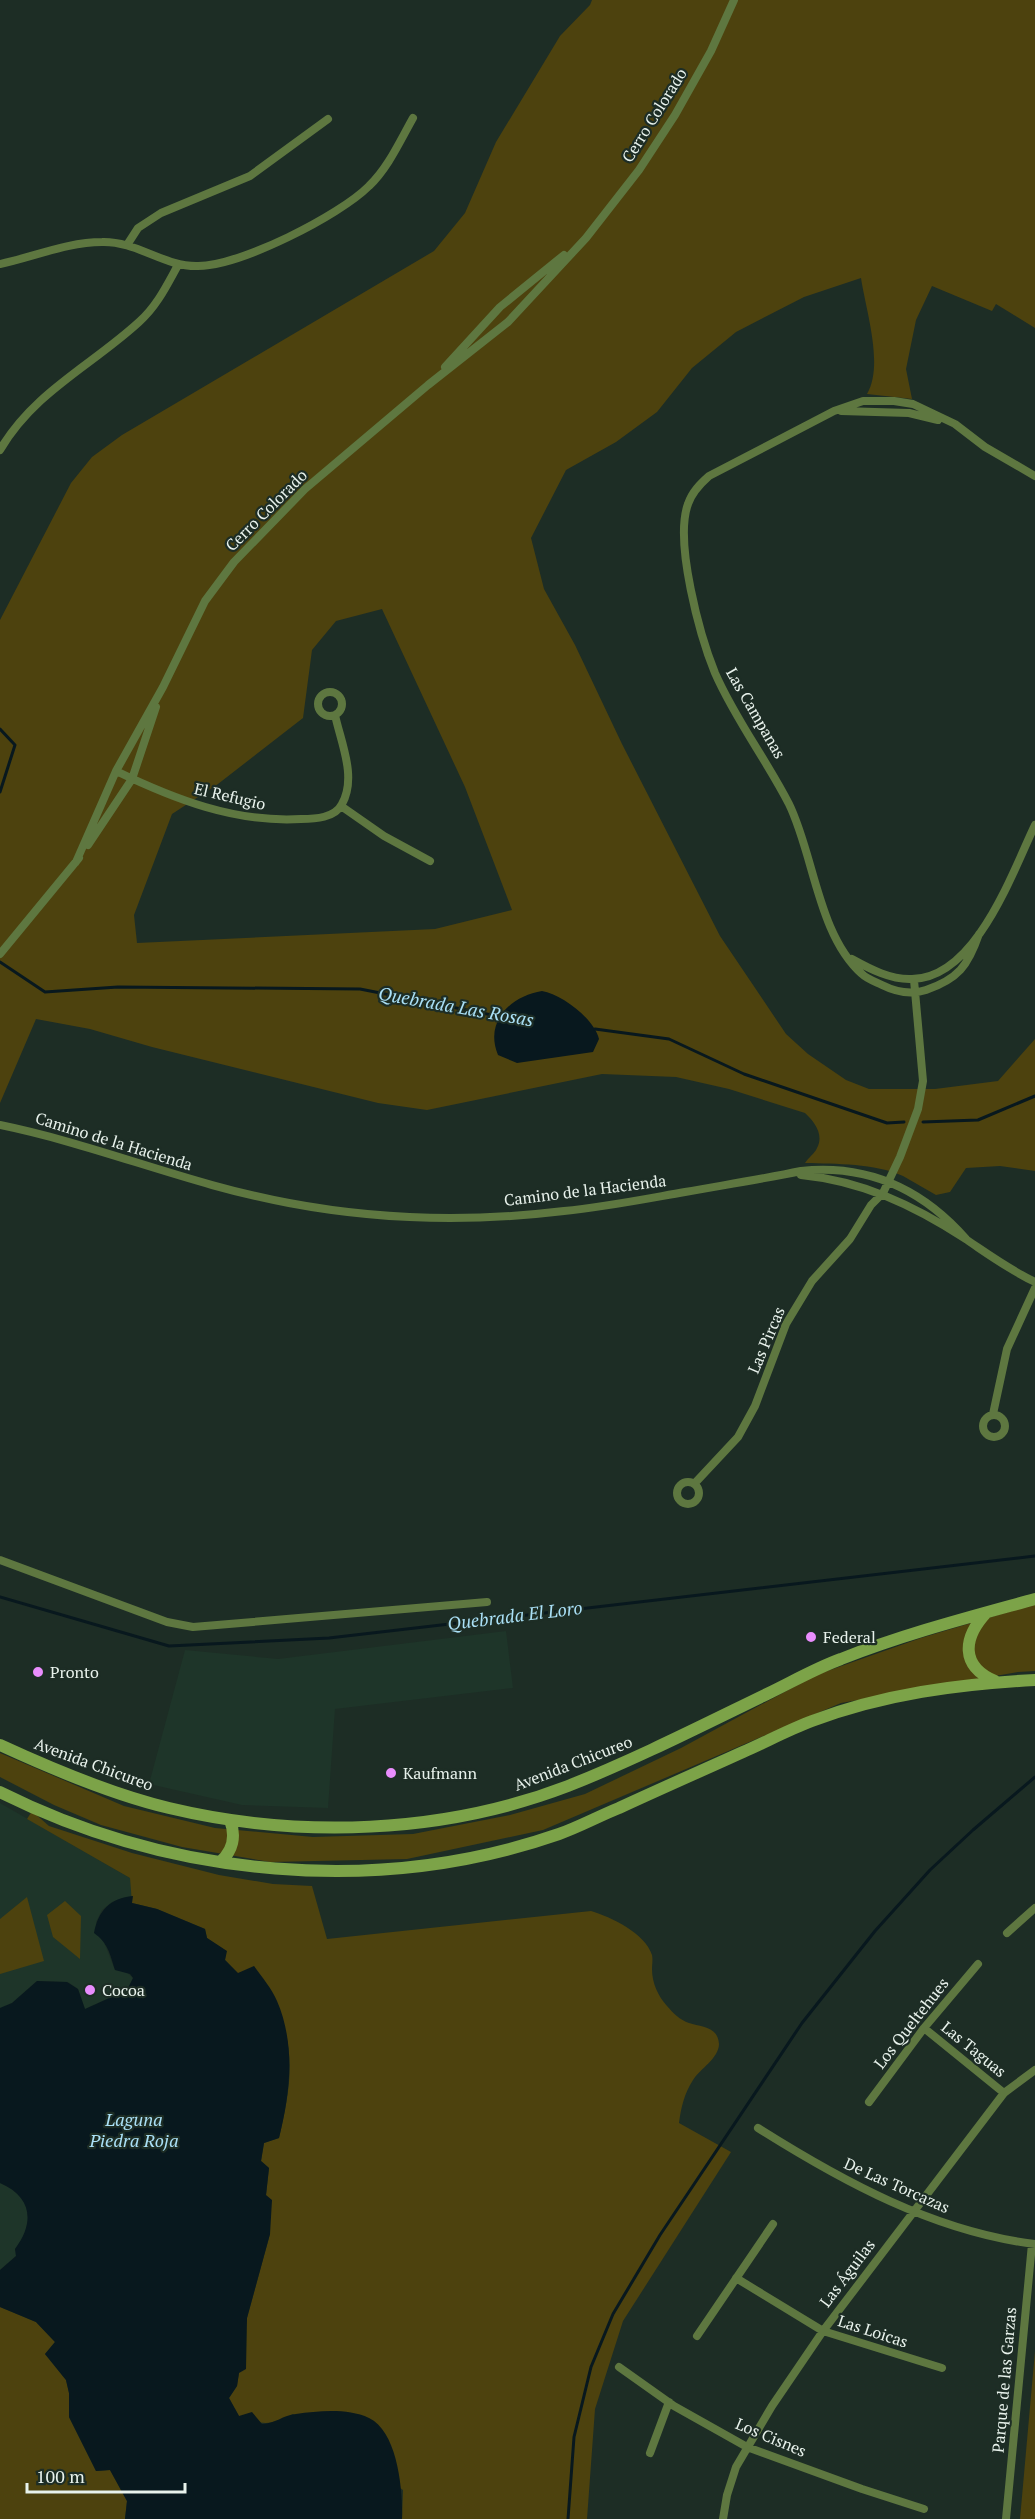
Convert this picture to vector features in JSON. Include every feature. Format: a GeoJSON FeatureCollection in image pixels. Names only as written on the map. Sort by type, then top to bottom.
{"type":"FeatureCollection","features":[{"type":"Feature","properties":{"kind":"main road","name":"Avenida Chicureo"},"geometry":{"type":"LineString","coordinates":[[0,1745],[44,1765],[135,1799],[230,1820],[306,1827],[365,1826],[449,1817],[511,1804],[566,1786],[624,1762],[840,1659],[940,1625],[1035,1599]]}},
{"type":"Feature","properties":{"kind":"main road"},"geometry":{"type":"LineString","coordinates":[[986,1613],[972,1633],[968,1650],[975,1668],[996,1682]]}},
{"type":"Feature","properties":{"kind":"main road"},"geometry":{"type":"LineString","coordinates":[[0,1792],[53,1816],[104,1835],[148,1848],[220,1862],[300,1870],[362,1870],[429,1864],[496,1851],[561,1833],[819,1719],[912,1693],[996,1682],[1035,1680]]}},
{"type":"Feature","properties":{"kind":"main road"},"geometry":{"type":"LineString","coordinates":[[220,1862],[229,1853],[233,1842],[230,1820]]}},
{"type":"Feature","properties":{"kind":"street","name":"Cerro Colorado"},"geometry":{"type":"LineString","coordinates":[[76,862],[116,771],[163,687],[205,601],[234,562],[305,489],[428,385],[508,322],[586,238],[639,170],[675,115],[711,51],[734,0]]}},
{"type":"Feature","properties":{"kind":"street"},"geometry":{"type":"LineString","coordinates":[[0,264],[101,242],[127,245],[178,265],[199,266],[231,260],[266,247],[309,226],[352,200],[370,186],[392,156],[413,118]]}},
{"type":"Feature","properties":{"kind":"street"},"geometry":{"type":"LineString","coordinates":[[127,245],[138,228],[161,213],[250,176],[328,119]]}},
{"type":"Feature","properties":{"kind":"street","name":"Cerro Colorado"},"geometry":{"type":"LineString","coordinates":[[428,385],[500,307],[586,238]]}},
{"type":"Feature","properties":{"kind":"street"},"geometry":{"type":"LineString","coordinates":[[0,450],[34,405],[140,322],[159,300],[178,265]]}},
{"type":"Feature","properties":{"kind":"street"},"geometry":{"type":"LineString","coordinates":[[488,320],[498,330]]}},
{"type":"Feature","properties":{"kind":"street","name":"Las Campanas"},"geometry":{"type":"LineString","coordinates":[[916,993],[893,990],[863,975],[849,957],[824,910],[790,807],[766,760],[742,725],[716,673],[698,622],[684,528],[687,506],[696,488],[710,476],[834,411],[909,413],[955,424],[985,447],[1035,476]]}},
{"type":"Feature","properties":{"kind":"street","name":"Cerro Colorado"},"geometry":{"type":"LineString","coordinates":[[0,954],[76,862],[132,779],[163,687]]}},
{"type":"Feature","properties":{"kind":"street"},"geometry":{"type":"LineString","coordinates":[[335,715],[350,777],[341,806],[384,836],[430,861]]}},
{"type":"Feature","properties":{"kind":"street","name":"El Refugio"},"geometry":{"type":"LineString","coordinates":[[116,771],[205,808],[232,815],[264,819],[321,818],[333,813],[341,806]]}},
{"type":"Feature","properties":{"kind":"street"},"geometry":{"type":"LineString","coordinates":[[916,993],[942,984],[958,974],[971,957],[979,934],[1035,825]]}},
{"type":"Feature","properties":{"kind":"street"},"geometry":{"type":"LineString","coordinates":[[849,957],[891,977],[914,980],[939,973],[960,959],[979,934]]}},
{"type":"Feature","properties":{"kind":"street"},"geometry":{"type":"LineString","coordinates":[[890,1181],[918,1109],[923,1081],[914,980]]}},
{"type":"Feature","properties":{"kind":"street","name":"Camino de la Hacienda"},"geometry":{"type":"LineString","coordinates":[[0,1125],[63,1139],[184,1178],[254,1196],[323,1209],[386,1216],[449,1218],[546,1213],[601,1206],[814,1170],[840,1170],[890,1181],[930,1204],[966,1239],[990,1257],[1035,1282]]}},
{"type":"Feature","properties":{"kind":"street","name":"Camino de la Hacienda"},"geometry":{"type":"LineString","coordinates":[[789,1174],[850,1183],[883,1193],[966,1239]]}},
{"type":"Feature","properties":{"kind":"street","name":"Las Pircas"},"geometry":{"type":"LineString","coordinates":[[695,1483],[738,1437],[755,1406],[786,1324],[812,1281],[850,1239],[871,1205],[883,1193],[890,1181]]}},
{"type":"Feature","properties":{"kind":"street"},"geometry":{"type":"LineString","coordinates":[[993,1414],[1007,1349],[1035,1288]]}},
{"type":"Feature","properties":{"kind":"street"},"geometry":{"type":"LineString","coordinates":[[0,1560],[167,1622],[193,1627],[488,1602]]}},
{"type":"Feature","properties":{"kind":"street"},"geometry":{"type":"LineString","coordinates":[[1006,1933],[1035,1908]]}},
{"type":"Feature","properties":{"kind":"street","name":"Los Queltehues"},"geometry":{"type":"LineString","coordinates":[[869,2102],[924,2028],[978,1964]]}},
{"type":"Feature","properties":{"kind":"street","name":"Las Taguas"},"geometry":{"type":"LineString","coordinates":[[924,2028],[1004,2093]]}},
{"type":"Feature","properties":{"kind":"street","name":"Las Águilas"},"geometry":{"type":"LineString","coordinates":[[723,2519],[735,2467],[823,2331],[1004,2093],[1035,2070]]}},
{"type":"Feature","properties":{"kind":"street","name":"De Las Torcazas"},"geometry":{"type":"LineString","coordinates":[[758,2128],[816,2165],[912,2211],[957,2228],[1034,2244]]}},
{"type":"Feature","properties":{"kind":"street"},"geometry":{"type":"LineString","coordinates":[[697,2336],[773,2224]]}},
{"type":"Feature","properties":{"kind":"street","name":"Parque de las Garzas"},"geometry":{"type":"LineString","coordinates":[[1006,2519],[1034,2244]]}},
{"type":"Feature","properties":{"kind":"street","name":"Las Loicas"},"geometry":{"type":"LineString","coordinates":[[736,2278],[823,2331],[942,2368]]}},
{"type":"Feature","properties":{"kind":"street","name":"Los Cisnes"},"geometry":{"type":"LineString","coordinates":[[619,2367],[669,2402],[747,2446],[862,2489],[924,2509]]}},
{"type":"Feature","properties":{"kind":"street"},"geometry":{"type":"LineString","coordinates":[[650,2453],[669,2402]]}},
{"type":"Feature","properties":{"kind":"shaded area"},"geometry":{"type":"Polygon","coordinates":[[[592,0],[1035,0],[1035,328],[996,304],[992,311],[932,286],[916,320],[906,369],[912,399],[867,394],[872,382],[874,353],[861,278],[804,297],[736,332],[692,368],[657,412],[616,442],[566,470],[531,538],[544,589],[575,645],[622,744],[720,936],[786,1034],[808,1054],[846,1080],[869,1089],[935,1089],[998,1081],[1035,1039],[1035,1171],[1000,1166],[966,1168],[950,1192],[936,1195],[903,1176],[880,1169],[855,1165],[805,1163],[816,1150],[819,1134],[812,1120],[805,1113],[729,1089],[676,1077],[602,1074],[427,1110],[378,1103],[152,1047],[90,1029],[36,1019],[0,1103],[0,620],[71,483],[92,457],[122,435],[434,251],[465,213],[496,142],[560,36],[590,5],[592,0]],[[382,609],[336,621],[312,650],[303,718],[218,784],[172,814],[134,915],[137,943],[435,929],[512,910],[465,787],[382,609]]]}},
{"type":"Feature","properties":{"kind":"shaded area"},"geometry":{"type":"Polygon","coordinates":[[[1035,1604],[1035,1671],[841,1703],[543,1830],[407,1859],[270,1862],[182,1847],[101,1825],[54,1805],[0,1777],[0,1753],[124,1806],[215,1828],[313,1837],[413,1834],[510,1815],[585,1794],[681,1748],[816,1675],[921,1638],[1035,1604]]]}},
{"type":"Feature","properties":{"kind":"shaded area"},"geometry":{"type":"Polygon","coordinates":[[[506,1631],[513,1688],[335,1709],[328,1808],[242,1805],[149,1784],[185,1650],[278,1659],[506,1631]]]}},
{"type":"Feature","properties":{"kind":"shaded area"},"geometry":{"type":"Polygon","coordinates":[[[0,1803],[130,1878],[133,1896],[112,1902],[102,1910],[96,1922],[115,1970],[125,1971],[133,1978],[127,1990],[85,2009],[78,1989],[68,1982],[37,1981],[12,2003],[0,2008],[0,1803]]]}},
{"type":"Feature","properties":{"kind":"shaded area"},"geometry":{"type":"Polygon","coordinates":[[[32,1811],[49,1826],[132,1853],[219,1875],[273,1884],[312,1886],[327,1939],[591,1911],[626,1927],[648,1947],[652,1957],[654,1984],[664,2002],[674,2014],[683,2020],[712,2030],[718,2038],[716,2054],[690,2085],[683,2101],[679,2123],[731,2152],[623,2321],[595,2409],[587,2519],[402,2519],[403,2490],[293,2414],[278,2421],[266,2423],[239,2416],[229,2398],[237,2386],[247,2318],[270,2234],[266,2195],[269,2168],[261,2161],[264,2143],[279,2138],[285,2112],[290,2071],[285,2031],[268,2007],[225,1960],[226,1951],[207,1938],[205,1929],[157,1909],[132,1903],[130,1878],[27,1819],[32,1811]]]}},
{"type":"Feature","properties":{"kind":"shaded area"},"geometry":{"type":"Polygon","coordinates":[[[27,1897],[44,1961],[0,1974],[0,1919],[27,1897]]]}},
{"type":"Feature","properties":{"kind":"shaded area"},"geometry":{"type":"Polygon","coordinates":[[[65,1901],[81,1916],[80,1959],[53,1937],[47,1915],[65,1901]]]}},
{"type":"Feature","properties":{"kind":"shaded area"},"geometry":{"type":"Polygon","coordinates":[[[0,2183],[14,2190],[26,2204],[28,2220],[24,2237],[15,2249],[16,2256],[0,2270],[0,2183]]]}},
{"type":"Feature","properties":{"kind":"shaded area"},"geometry":{"type":"Polygon","coordinates":[[[0,2307],[36,2322],[55,2342],[45,2354],[66,2380],[69,2393],[69,2417],[96,2471],[110,2470],[127,2501],[125,2519],[0,2519],[0,2307]]]}},
{"type":"Feature","properties":{"kind":"shaded area"},"geometry":{"type":"Polygon","coordinates":[[[1035,2351],[1035,2519],[1020,2519],[1035,2351]]]}},
{"type":"Feature","properties":{"kind":"water"},"geometry":{"type":"Polygon","coordinates":[[[542,991],[568,1002],[591,1024],[599,1039],[593,1052],[517,1063],[498,1055],[495,1031],[503,1012],[520,998],[542,991]]]}},
{"type":"Feature","properties":{"kind":"water","name":"Laguna Piedra Roja"},"geometry":{"type":"Polygon","coordinates":[[[133,1896],[132,1903],[157,1909],[205,1929],[207,1938],[227,1951],[225,1960],[238,1973],[254,1966],[275,1997],[287,2035],[289,2070],[283,2121],[279,2138],[264,2143],[261,2161],[269,2168],[266,2195],[272,2200],[270,2234],[247,2318],[246,2369],[239,2373],[237,2386],[229,2398],[239,2416],[252,2412],[262,2424],[291,2415],[323,2411],[352,2413],[369,2418],[379,2425],[387,2436],[397,2463],[402,2519],[125,2519],[127,2501],[110,2470],[96,2471],[69,2417],[69,2393],[66,2380],[45,2354],[55,2342],[36,2322],[0,2307],[0,2270],[16,2256],[15,2249],[26,2229],[27,2211],[19,2195],[0,2183],[0,2008],[12,2003],[37,1981],[67,1982],[78,1989],[85,2009],[127,1990],[133,1978],[130,1974],[115,1970],[105,1945],[94,1933],[106,1907],[125,1897],[133,1896]]]}},
{"type":"Feature","properties":{"kind":"waterway","name":"Quebrada Las Rosas"},"geometry":{"type":"LineString","coordinates":[[0,729],[15,745],[0,792]]}},
{"type":"Feature","properties":{"kind":"waterway","name":"Quebrada Las Rosas"},"geometry":{"type":"LineString","coordinates":[[0,962],[45,992],[118,987],[360,989],[502,1017]]}},
{"type":"Feature","properties":{"kind":"waterway","name":"Quebrada Las Rosas"},"geometry":{"type":"LineString","coordinates":[[595,1029],[669,1039],[744,1074],[887,1123],[904,1122]]}},
{"type":"Feature","properties":{"kind":"waterway","name":"Quebrada Las Rosas"},"geometry":{"type":"LineString","coordinates":[[923,1122],[978,1120],[1035,1096]]}},
{"type":"Feature","properties":{"kind":"waterway","name":"Quebrada El Loro"},"geometry":{"type":"LineString","coordinates":[[0,1597],[169,1646],[329,1638],[1035,1556]]}},
{"type":"Feature","properties":{"kind":"waterway"},"geometry":{"type":"LineString","coordinates":[[568,2519],[574,2437],[591,2367],[613,2314],[660,2235],[802,2023],[875,1931],[930,1870],[1035,1777]]}},
{"type":"Feature","properties":{"kind":"place","name":"Federal"},"geometry":{"type":"Point","coordinates":[811,1637]}},
{"type":"Feature","properties":{"kind":"place","name":"Pronto"},"geometry":{"type":"Point","coordinates":[38,1672]}},
{"type":"Feature","properties":{"kind":"place","name":"Kaufmann"},"geometry":{"type":"Point","coordinates":[391,1773]}},
{"type":"Feature","properties":{"kind":"place","name":"Cocoa"},"geometry":{"type":"Point","coordinates":[90,1990]}}]}
